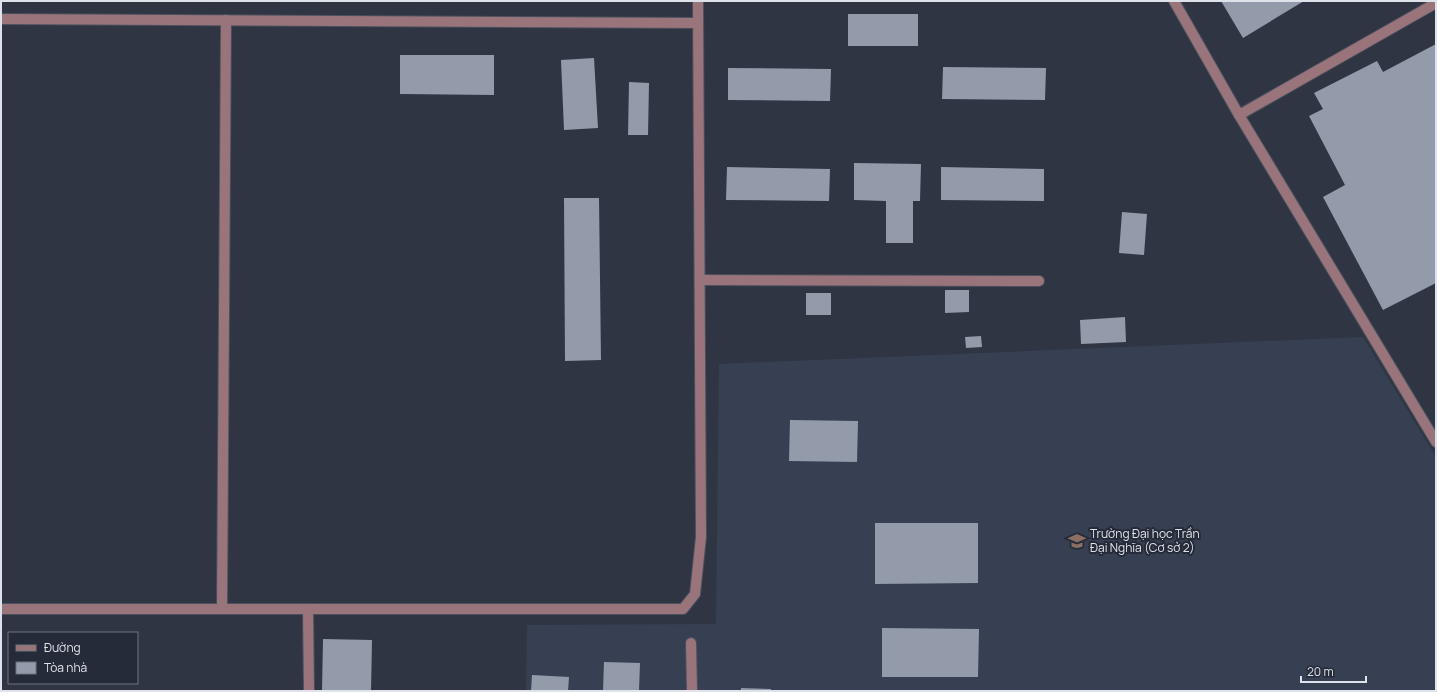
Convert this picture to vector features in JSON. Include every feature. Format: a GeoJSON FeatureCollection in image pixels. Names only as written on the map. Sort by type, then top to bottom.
{"type":"FeatureCollection","features":[{"type":"Feature","properties":{"kind":"street"},"geometry":{"type":"LineString","coordinates":[[1,609],[684,609],[695,594],[702,537],[698,1]]}},
{"type":"Feature","properties":{"kind":"street"},"geometry":{"type":"LineString","coordinates":[[1174,1],[1239,115],[1436,442]]}},
{"type":"Feature","properties":{"kind":"street"},"geometry":{"type":"LineString","coordinates":[[1239,115],[1436,3]]}},
{"type":"Feature","properties":{"kind":"street"},"geometry":{"type":"LineString","coordinates":[[1,19],[698,23]]}},
{"type":"Feature","properties":{"kind":"street"},"geometry":{"type":"LineString","coordinates":[[222,609],[226,20]]}},
{"type":"Feature","properties":{"kind":"street"},"geometry":{"type":"LineString","coordinates":[[700,280],[1039,281]]}},
{"type":"Feature","properties":{"kind":"street"},"geometry":{"type":"LineString","coordinates":[[308,609],[309,691]]}},
{"type":"Feature","properties":{"kind":"street"},"geometry":{"type":"LineString","coordinates":[[691,643],[692,691]]}},
{"type":"Feature","properties":{"kind":"shaded area","name":"Trường Đại học Trần Đại Nghĩa (Cơ sở 2)"},"geometry":{"type":"Polygon","coordinates":[[[1363,337],[1436,457],[1436,691],[526,691],[527,625],[716,624],[719,364],[1363,337]]]}},
{"type":"Feature","properties":{"kind":"building"},"geometry":{"type":"Polygon","coordinates":[[[1221,1],[1304,1],[1243,38],[1221,1]]]}},
{"type":"Feature","properties":{"kind":"building"},"geometry":{"type":"Polygon","coordinates":[[[848,14],[918,14],[918,46],[848,46],[848,14]]]}},
{"type":"Feature","properties":{"kind":"building"},"geometry":{"type":"Polygon","coordinates":[[[1436,44],[1436,283],[1383,310],[1323,197],[1345,185],[1309,116],[1323,109],[1314,93],[1377,61],[1383,72],[1436,44]]]}},
{"type":"Feature","properties":{"kind":"building"},"geometry":{"type":"Polygon","coordinates":[[[400,55],[494,55],[494,95],[400,94],[400,55]]]}},
{"type":"Feature","properties":{"kind":"building"},"geometry":{"type":"Polygon","coordinates":[[[594,58],[598,128],[564,130],[561,60],[594,58]]]}},
{"type":"Feature","properties":{"kind":"building"},"geometry":{"type":"Polygon","coordinates":[[[943,67],[1046,68],[1045,100],[942,99],[943,67]]]}},
{"type":"Feature","properties":{"kind":"building"},"geometry":{"type":"Polygon","coordinates":[[[728,68],[831,69],[830,101],[728,100],[728,68]]]}},
{"type":"Feature","properties":{"kind":"building"},"geometry":{"type":"Polygon","coordinates":[[[629,82],[649,83],[648,135],[628,135],[629,82]]]}},
{"type":"Feature","properties":{"kind":"building"},"geometry":{"type":"Polygon","coordinates":[[[854,163],[921,164],[920,201],[913,201],[913,243],[886,243],[886,201],[854,200],[854,163]]]}},
{"type":"Feature","properties":{"kind":"building"},"geometry":{"type":"Polygon","coordinates":[[[727,167],[830,169],[829,201],[726,200],[727,167]]]}},
{"type":"Feature","properties":{"kind":"building"},"geometry":{"type":"Polygon","coordinates":[[[941,167],[1044,169],[1044,201],[941,200],[941,167]]]}},
{"type":"Feature","properties":{"kind":"building"},"geometry":{"type":"Polygon","coordinates":[[[564,198],[599,198],[601,360],[565,361],[564,198]]]}},
{"type":"Feature","properties":{"kind":"building"},"geometry":{"type":"Polygon","coordinates":[[[1122,212],[1147,214],[1144,255],[1119,253],[1122,212]]]}},
{"type":"Feature","properties":{"kind":"building"},"geometry":{"type":"Polygon","coordinates":[[[945,290],[969,290],[969,312],[945,313],[945,290]]]}},
{"type":"Feature","properties":{"kind":"building"},"geometry":{"type":"Polygon","coordinates":[[[806,293],[831,293],[831,315],[806,315],[806,293]]]}},
{"type":"Feature","properties":{"kind":"building"},"geometry":{"type":"Polygon","coordinates":[[[1125,317],[1126,342],[1081,344],[1080,320],[1125,317]]]}},
{"type":"Feature","properties":{"kind":"building"},"geometry":{"type":"Polygon","coordinates":[[[981,336],[982,347],[966,348],[965,337],[981,336]]]}},
{"type":"Feature","properties":{"kind":"building"},"geometry":{"type":"Polygon","coordinates":[[[790,420],[858,421],[857,462],[789,461],[790,420]]]}},
{"type":"Feature","properties":{"kind":"building"},"geometry":{"type":"Polygon","coordinates":[[[875,523],[978,523],[978,583],[875,584],[875,523]]]}},
{"type":"Feature","properties":{"kind":"building"},"geometry":{"type":"Polygon","coordinates":[[[882,628],[979,629],[978,677],[882,677],[882,628]]]}},
{"type":"Feature","properties":{"kind":"building"},"geometry":{"type":"Polygon","coordinates":[[[323,639],[372,640],[371,691],[322,691],[323,639]]]}},
{"type":"Feature","properties":{"kind":"building"},"geometry":{"type":"Polygon","coordinates":[[[604,662],[640,663],[639,691],[603,691],[604,662]]]}},
{"type":"Feature","properties":{"kind":"building"},"geometry":{"type":"Polygon","coordinates":[[[532,675],[569,677],[568,691],[531,691],[532,675]]]}},
{"type":"Feature","properties":{"kind":"building"},"geometry":{"type":"Polygon","coordinates":[[[741,688],[771,689],[771,691],[741,691],[741,688]]]}},
{"type":"Feature","properties":{"kind":"place","name":"Trường Đại học Trần Đại Nghĩa (Cơ sở 2)"},"geometry":{"type":"Point","coordinates":[1077,541]}}]}
